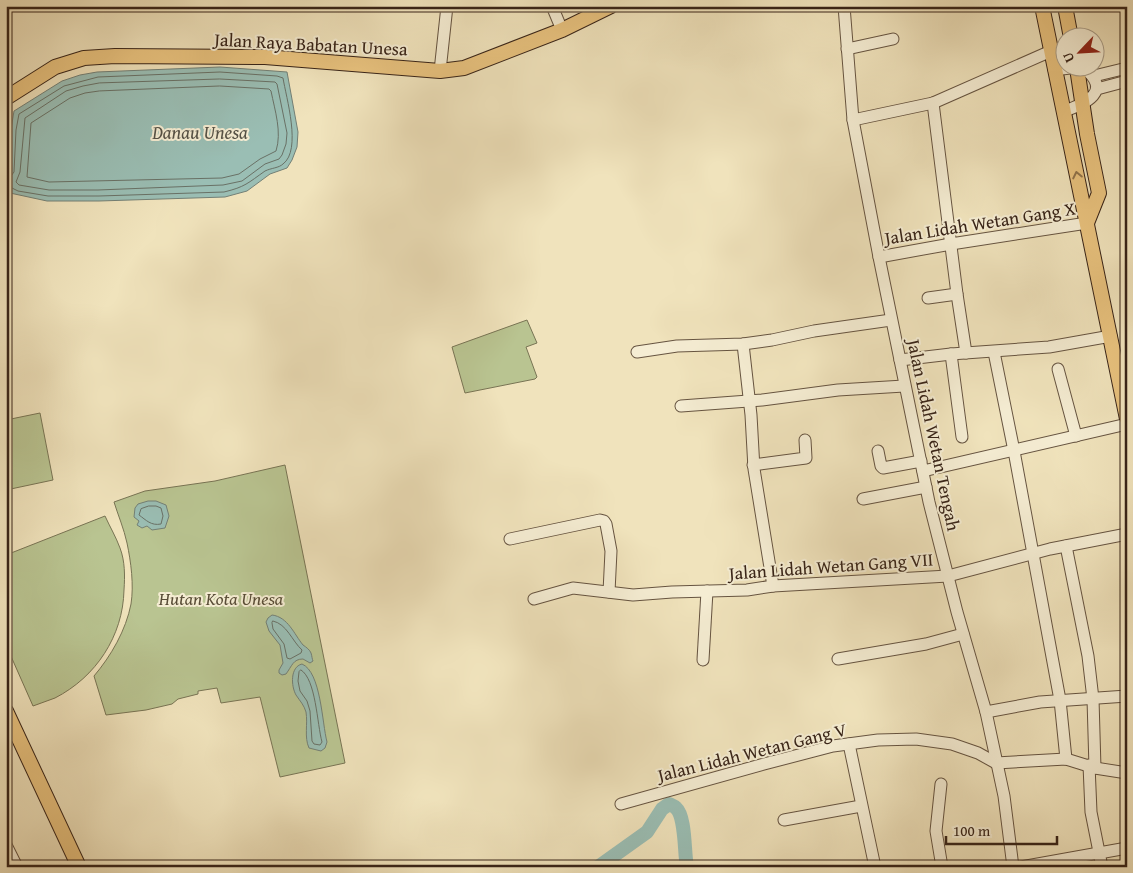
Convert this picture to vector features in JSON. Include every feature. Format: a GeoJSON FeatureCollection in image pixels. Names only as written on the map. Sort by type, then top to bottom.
{"type":"FeatureCollection","features":[{"type":"Feature","properties":{"kind":"main road","name":"Jalan Raya Babatan Unesa"},"geometry":{"type":"LineString","coordinates":[[6,98],[55,67],[84,58],[115,56],[265,58],[440,71],[464,68],[562,30],[611,6]]}},
{"type":"Feature","properties":{"kind":"main road"},"geometry":{"type":"LineString","coordinates":[[1042,6],[1126,413]]}},
{"type":"Feature","properties":{"kind":"main road"},"geometry":{"type":"LineString","coordinates":[[1065,6],[1069,28]]}},
{"type":"Feature","properties":{"kind":"main road"},"geometry":{"type":"LineString","coordinates":[[1079,78],[1087,134],[1099,193],[1087,223]]}},
{"type":"Feature","properties":{"kind":"main road"},"geometry":{"type":"LineString","coordinates":[[6,711],[79,867]]}},
{"type":"Feature","properties":{"kind":"street"},"geometry":{"type":"LineString","coordinates":[[440,71],[447,6]]}},
{"type":"Feature","properties":{"kind":"street"},"geometry":{"type":"LineString","coordinates":[[552,6],[562,30]]}},
{"type":"Feature","properties":{"kind":"street","name":"Jalan Lidah Wetan Tengah"},"geometry":{"type":"LineString","coordinates":[[844,6],[853,120],[891,320],[926,487],[963,634],[986,712],[1004,796],[1013,867]]}},
{"type":"Feature","properties":{"kind":"street"},"geometry":{"type":"LineString","coordinates":[[847,49],[893,39]]}},
{"type":"Feature","properties":{"kind":"street"},"geometry":{"type":"LineString","coordinates":[[853,120],[933,103],[1051,52]]}},
{"type":"Feature","properties":{"kind":"street"},"geometry":{"type":"LineString","coordinates":[[1106,73],[1127,68]]}},
{"type":"Feature","properties":{"kind":"street"},"geometry":{"type":"LineString","coordinates":[[1063,112],[1092,98],[1097,88],[1094,78]]}},
{"type":"Feature","properties":{"kind":"street"},"geometry":{"type":"LineString","coordinates":[[1097,88],[1127,82]]}},
{"type":"Feature","properties":{"kind":"street"},"geometry":{"type":"LineString","coordinates":[[933,103],[966,353]]}},
{"type":"Feature","properties":{"kind":"street","name":"Jalan Lidah Wetan Gang X"},"geometry":{"type":"LineString","coordinates":[[879,257],[1087,223]]}},
{"type":"Feature","properties":{"kind":"street"},"geometry":{"type":"LineString","coordinates":[[928,298],[957,294]]}},
{"type":"Feature","properties":{"kind":"street"},"geometry":{"type":"LineString","coordinates":[[637,352],[677,346],[743,344],[891,320]]}},
{"type":"Feature","properties":{"kind":"street"},"geometry":{"type":"LineString","coordinates":[[900,360],[951,354],[1049,347],[1111,336]]}},
{"type":"Feature","properties":{"kind":"street"},"geometry":{"type":"LineString","coordinates":[[743,344],[754,465],[773,586]]}},
{"type":"Feature","properties":{"kind":"street"},"geometry":{"type":"LineString","coordinates":[[994,352],[1060,700],[1066,759]]}},
{"type":"Feature","properties":{"kind":"street"},"geometry":{"type":"LineString","coordinates":[[951,354],[962,437]]}},
{"type":"Feature","properties":{"kind":"street"},"geometry":{"type":"LineString","coordinates":[[1058,369],[1076,436]]}},
{"type":"Feature","properties":{"kind":"street"},"geometry":{"type":"LineString","coordinates":[[682,406],[749,401],[838,390],[904,386]]}},
{"type":"Feature","properties":{"kind":"street"},"geometry":{"type":"LineString","coordinates":[[878,451],[881,466],[884,468],[922,466],[1014,451],[1127,424]]}},
{"type":"Feature","properties":{"kind":"street"},"geometry":{"type":"LineString","coordinates":[[754,465],[806,458],[805,440]]}},
{"type":"Feature","properties":{"kind":"street"},"geometry":{"type":"LineString","coordinates":[[863,499],[926,487]]}},
{"type":"Feature","properties":{"kind":"street"},"geometry":{"type":"LineString","coordinates":[[510,539],[600,520],[604,521],[611,551],[609,592]]}},
{"type":"Feature","properties":{"kind":"street","name":"Jalan Lidah Wetan Gang VII"},"geometry":{"type":"LineString","coordinates":[[534,599],[573,588],[633,595],[747,590],[773,586],[948,576],[1066,546],[1127,534]]}},
{"type":"Feature","properties":{"kind":"street"},"geometry":{"type":"LineString","coordinates":[[1066,546],[1088,656],[1093,699],[1091,812],[1102,867]]}},
{"type":"Feature","properties":{"kind":"street"},"geometry":{"type":"LineString","coordinates":[[703,660],[707,591]]}},
{"type":"Feature","properties":{"kind":"street"},"geometry":{"type":"LineString","coordinates":[[838,659],[926,644],[963,634]]}},
{"type":"Feature","properties":{"kind":"street"},"geometry":{"type":"LineString","coordinates":[[986,712],[1040,702],[1127,696]]}},
{"type":"Feature","properties":{"kind":"street","name":"Jalan Lidah Wetan Gang V"},"geometry":{"type":"LineString","coordinates":[[622,804],[833,746],[878,740],[916,739],[952,744],[978,753],[996,763],[1066,759],[1125,774]]}},
{"type":"Feature","properties":{"kind":"street"},"geometry":{"type":"LineString","coordinates":[[849,744],[875,867]]}},
{"type":"Feature","properties":{"kind":"street"},"geometry":{"type":"LineString","coordinates":[[1125,774],[1127,786]]}},
{"type":"Feature","properties":{"kind":"street"},"geometry":{"type":"LineString","coordinates":[[941,784],[936,831],[942,867]]}},
{"type":"Feature","properties":{"kind":"street"},"geometry":{"type":"LineString","coordinates":[[784,820],[862,806]]}},
{"type":"Feature","properties":{"kind":"street"},"geometry":{"type":"LineString","coordinates":[[6,845],[17,867]]}},
{"type":"Feature","properties":{"kind":"street"},"geometry":{"type":"LineString","coordinates":[[1021,867],[1127,848]]}},
{"type":"Feature","properties":{"kind":"green space"},"geometry":{"type":"Polygon","coordinates":[[[527,320],[537,343],[526,347],[537,377],[535,379],[465,393],[452,347],[527,320]]]}},
{"type":"Feature","properties":{"kind":"green space"},"geometry":{"type":"Polygon","coordinates":[[[40,413],[53,480],[6,490],[6,420],[40,413]]]}},
{"type":"Feature","properties":{"kind":"green space","name":"Hutan Kota Unesa"},"geometry":{"type":"Polygon","coordinates":[[[285,465],[345,763],[280,777],[260,697],[221,703],[217,688],[198,691],[198,694],[178,699],[172,704],[146,710],[106,715],[94,676],[122,633],[129,614],[132,597],[132,574],[128,550],[114,502],[145,491],[215,481],[285,465]]]}},
{"type":"Feature","properties":{"kind":"green space"},"geometry":{"type":"Polygon","coordinates":[[[105,516],[122,553],[124,563],[122,607],[113,639],[95,667],[83,679],[55,698],[33,706],[6,645],[6,555],[105,516]]]}},
{"type":"Feature","properties":{"kind":"water","name":"Danau Unesa"},"geometry":{"type":"Polygon","coordinates":[[[220,67],[287,72],[298,132],[297,147],[287,168],[270,174],[247,191],[225,197],[47,201],[10,193],[8,189],[11,129],[14,111],[62,81],[97,72],[220,67]]]}},
{"type":"Feature","properties":{"kind":"water"},"geometry":{"type":"Polygon","coordinates":[[[156,501],[166,505],[169,516],[165,528],[152,530],[147,526],[142,528],[137,525],[139,521],[134,517],[135,508],[138,504],[156,501]]]}},
{"type":"Feature","properties":{"kind":"water"},"geometry":{"type":"Polygon","coordinates":[[[272,615],[278,616],[286,622],[303,645],[310,651],[313,661],[310,663],[303,659],[297,660],[286,674],[282,675],[279,673],[283,663],[280,645],[269,631],[266,622],[272,615]]]}},
{"type":"Feature","properties":{"kind":"water"},"geometry":{"type":"Polygon","coordinates":[[[302,664],[313,677],[320,699],[327,742],[325,748],[321,751],[309,748],[306,712],[293,687],[295,669],[302,664]]]}},
{"type":"Feature","properties":{"kind":"waterway"},"geometry":{"type":"LineString","coordinates":[[598,867],[647,832],[662,809],[669,804],[676,808],[682,819],[687,867]]}}]}
